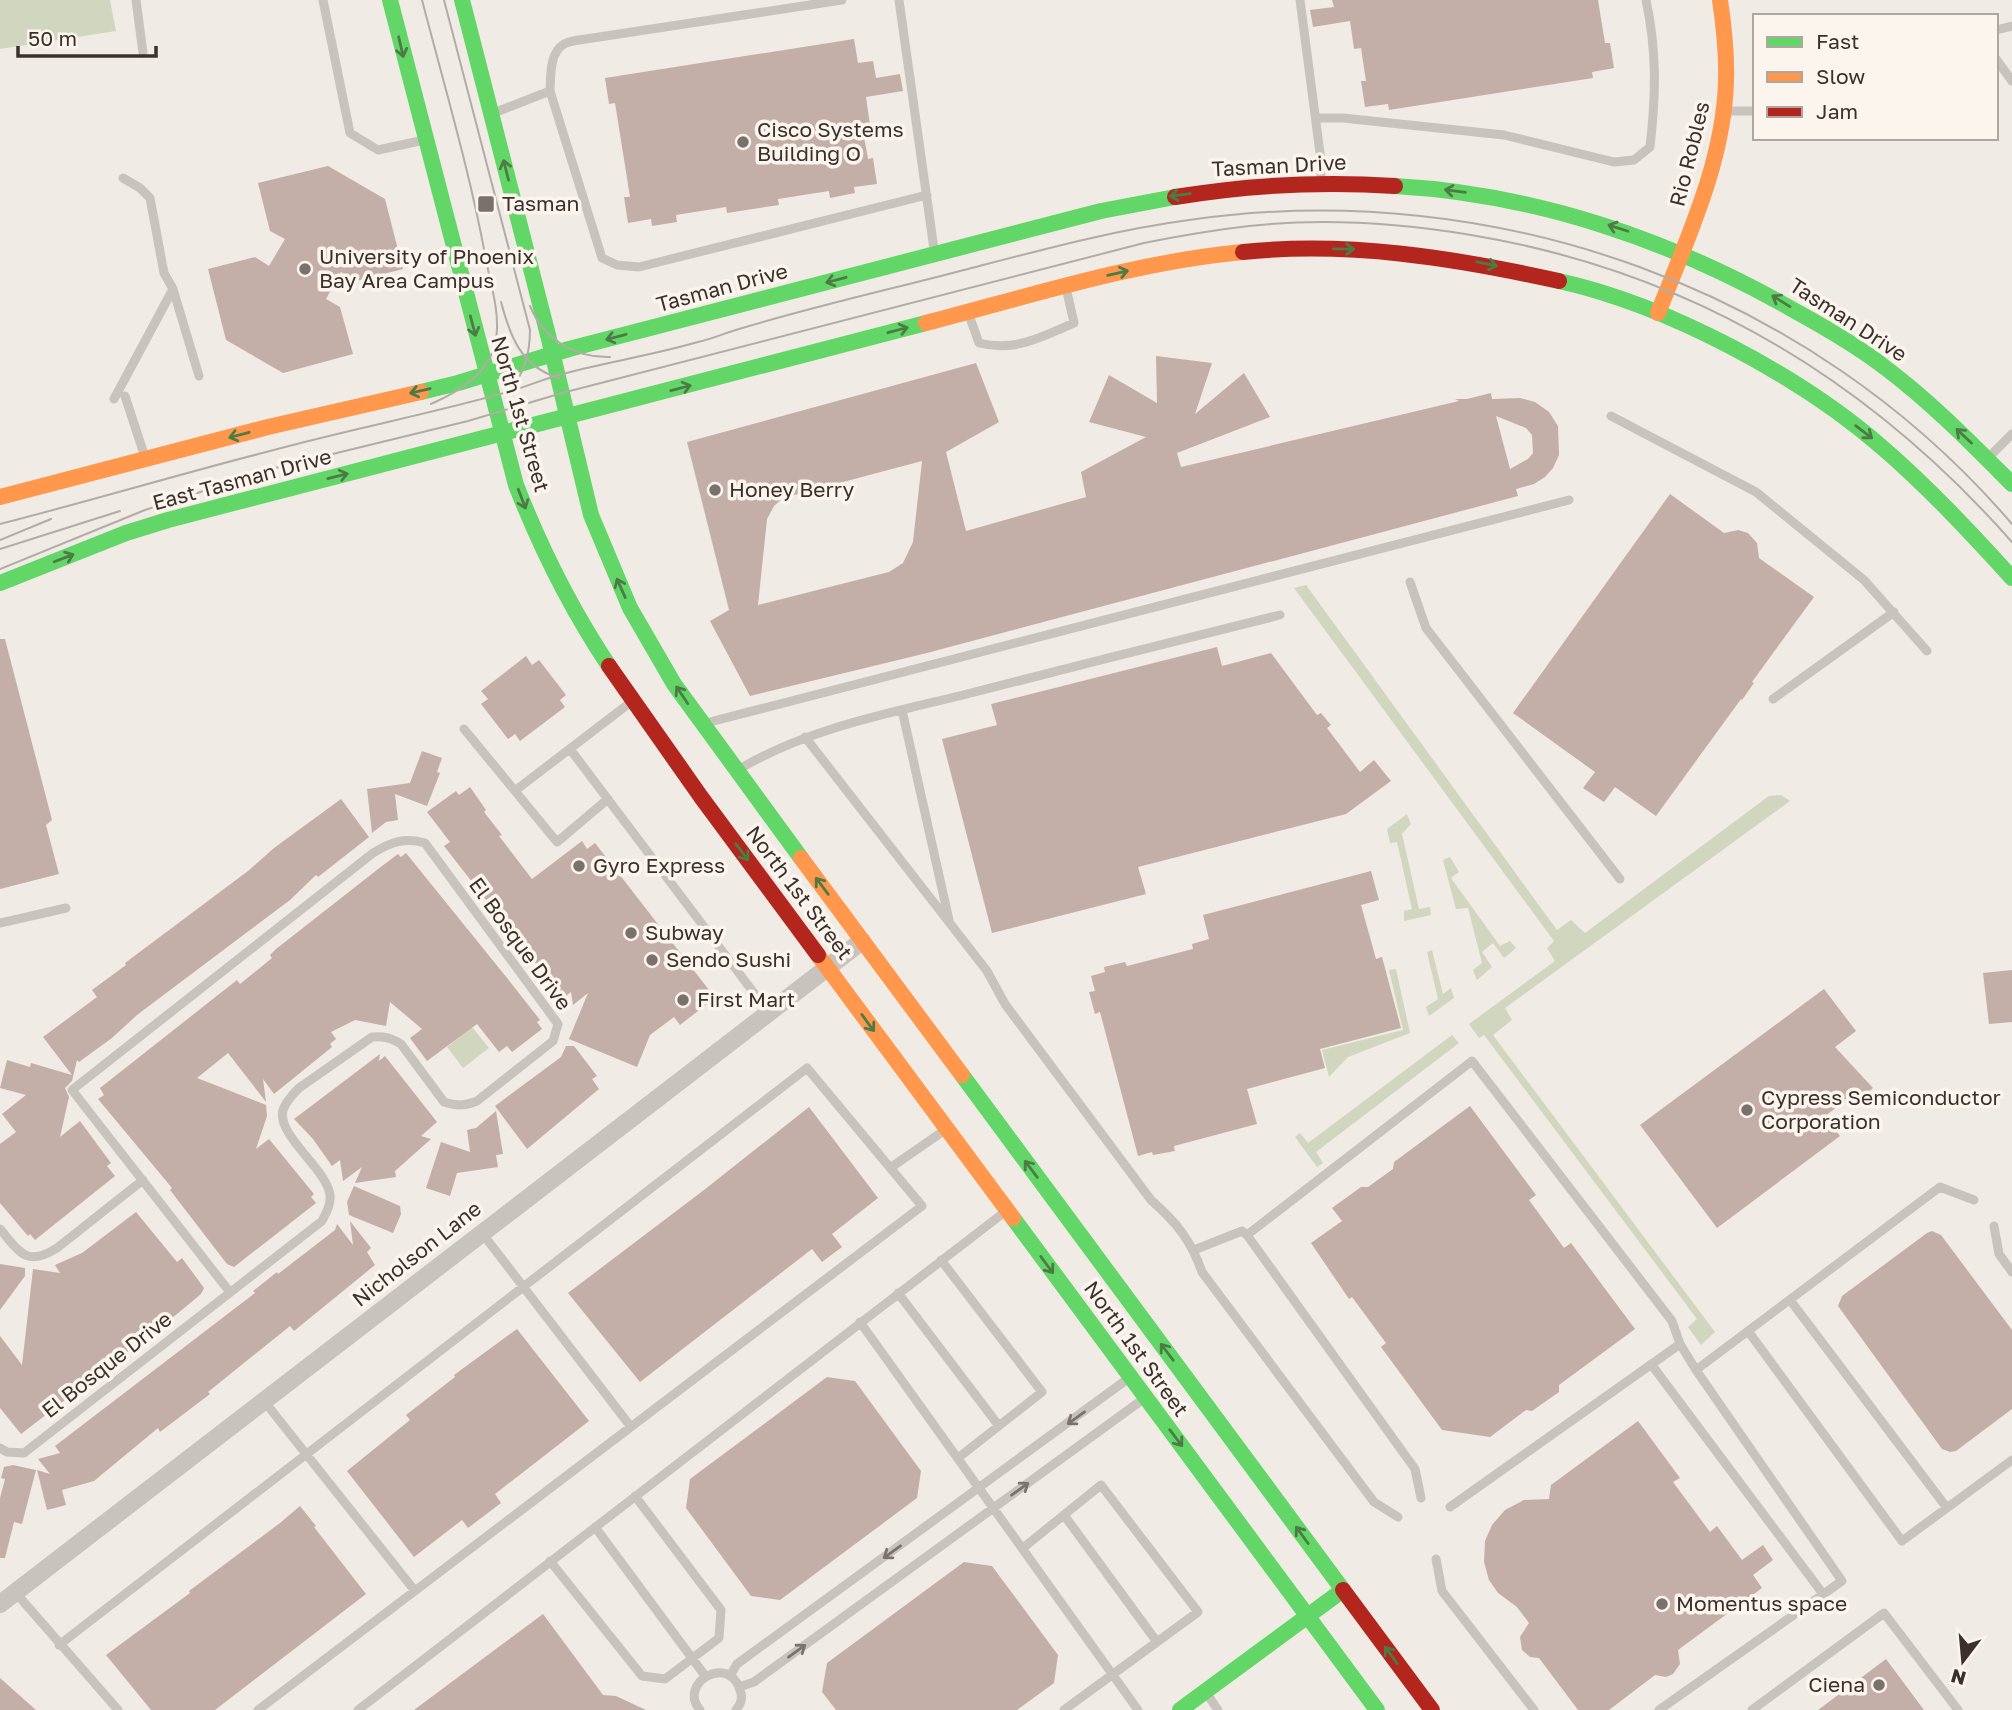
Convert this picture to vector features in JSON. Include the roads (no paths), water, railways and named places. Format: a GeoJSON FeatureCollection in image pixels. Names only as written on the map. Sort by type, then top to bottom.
{"type":"FeatureCollection","features":[{"type":"Feature","properties":{"kind":"main road","name":"North 1st Street"},"geometry":{"type":"LineString","coordinates":[[390,0],[516,485],[534,531],[584,629],[633,701],[946,1129],[1377,1710]]}},
{"type":"Feature","properties":{"kind":"main road","name":"North 1st Street"},"geometry":{"type":"LineString","coordinates":[[462,0],[591,515],[630,608],[702,724],[736,771],[1432,1710]]}},
{"type":"Feature","properties":{"kind":"main road","name":"Rio Robles"},"geometry":{"type":"LineString","coordinates":[[1658,313],[1714,162],[1725,111],[1728,53],[1720,0]]}},
{"type":"Feature","properties":{"kind":"main road","name":"Tasman Drive"},"geometry":{"type":"LineString","coordinates":[[486,374],[1101,211],[1160,198],[1222,189],[1321,183],[1416,186],[1536,205],[1638,234],[1771,295],[1895,375],[2012,484]]}},
{"type":"Feature","properties":{"kind":"main road"},"geometry":{"type":"LineString","coordinates":[[501,434],[1066,286],[1171,262],[1231,253],[1349,249],[1419,254],[1517,270],[1568,283],[1658,313],[1744,352],[1875,440],[1975,533],[2012,578]]}},
{"type":"Feature","properties":{"kind":"main road","name":"East Tasman Drive"},"geometry":{"type":"LineString","coordinates":[[0,497],[486,374]]}},
{"type":"Feature","properties":{"kind":"main road","name":"East Tasman Drive"},"geometry":{"type":"LineString","coordinates":[[0,583],[126,533],[168,520],[501,434]]}},
{"type":"Feature","properties":{"kind":"main road"},"geometry":{"type":"LineString","coordinates":[[1180,1710],[1343,1590]]}},
{"type":"Feature","properties":{"kind":"street","name":"Nicholson Lane"},"geometry":{"type":"LineString","coordinates":[[0,1604],[862,940]]}},
{"type":"Feature","properties":{"kind":"lane"},"geometry":{"type":"LineString","coordinates":[[136,0],[143,53]]}},
{"type":"Feature","properties":{"kind":"lane"},"geometry":{"type":"LineString","coordinates":[[323,0],[350,133],[378,150],[425,140]]}},
{"type":"Feature","properties":{"kind":"lane"},"geometry":{"type":"LineString","coordinates":[[842,0],[586,39],[562,45],[552,64],[550,91],[602,258],[617,265],[639,267],[927,195]]}},
{"type":"Feature","properties":{"kind":"lane"},"geometry":{"type":"LineString","coordinates":[[900,0],[934,255]]}},
{"type":"Feature","properties":{"kind":"lane"},"geometry":{"type":"LineString","coordinates":[[1300,0],[1316,117],[1321,183]]}},
{"type":"Feature","properties":{"kind":"lane"},"geometry":{"type":"LineString","coordinates":[[1316,117],[1504,135],[1614,162],[1634,160],[1650,147],[1654,111],[1656,71],[1652,27],[1646,0]]}},
{"type":"Feature","properties":{"kind":"lane"},"geometry":{"type":"LineString","coordinates":[[1998,62],[2012,81]]}},
{"type":"Feature","properties":{"kind":"lane"},"geometry":{"type":"LineString","coordinates":[[492,113],[550,91]]}},
{"type":"Feature","properties":{"kind":"lane"},"geometry":{"type":"LineString","coordinates":[[1725,111],[1753,111]]}},
{"type":"Feature","properties":{"kind":"lane"},"geometry":{"type":"LineString","coordinates":[[122,178],[140,188],[150,198],[164,273],[173,289],[199,376]]}},
{"type":"Feature","properties":{"kind":"lane"},"geometry":{"type":"LineString","coordinates":[[968,312],[979,343],[995,347],[1027,344],[1073,323],[1066,286]]}},
{"type":"Feature","properties":{"kind":"lane"},"geometry":{"type":"LineString","coordinates":[[114,399],[173,289]]}},
{"type":"Feature","properties":{"kind":"lane"},"geometry":{"type":"LineString","coordinates":[[125,396],[145,459]]}},
{"type":"Feature","properties":{"kind":"lane"},"geometry":{"type":"LineString","coordinates":[[1611,416],[1756,492],[1864,580],[1927,651]]}},
{"type":"Feature","properties":{"kind":"lane"},"geometry":{"type":"LineString","coordinates":[[1987,458],[2012,434]]}},
{"type":"Feature","properties":{"kind":"lane"},"geometry":{"type":"LineString","coordinates":[[702,724],[1569,500]]}},
{"type":"Feature","properties":{"kind":"lane"},"geometry":{"type":"LineString","coordinates":[[1410,582],[1426,628],[1620,879]]}},
{"type":"Feature","properties":{"kind":"lane"},"geometry":{"type":"LineString","coordinates":[[1773,699],[1894,612]]}},
{"type":"Feature","properties":{"kind":"lane"},"geometry":{"type":"LineString","coordinates":[[736,771],[761,756],[805,737],[1280,615]]}},
{"type":"Feature","properties":{"kind":"lane"},"geometry":{"type":"LineString","coordinates":[[516,790],[633,701]]}},
{"type":"Feature","properties":{"kind":"lane"},"geometry":{"type":"LineString","coordinates":[[902,710],[950,925]]}},
{"type":"Feature","properties":{"kind":"lane"},"geometry":{"type":"LineString","coordinates":[[464,729],[556,842],[608,799]]}},
{"type":"Feature","properties":{"kind":"lane"},"geometry":{"type":"LineString","coordinates":[[805,737],[987,971],[1005,1004],[1151,1200],[1171,1217],[1194,1250],[1202,1272],[1374,1502],[1398,1517]]}},
{"type":"Feature","properties":{"kind":"lane"},"geometry":{"type":"LineString","coordinates":[[570,749],[769,1013]]}},
{"type":"Feature","properties":{"kind":"lane","name":"El Bosque Drive"},"geometry":{"type":"LineString","coordinates":[[0,1448],[7,1452],[24,1452],[322,1221],[328,1211],[330,1193],[324,1179],[284,1126],[282,1112],[290,1097],[299,1088],[372,1037],[381,1036],[401,1044],[444,1102],[454,1106],[467,1105],[477,1101],[553,1041],[558,1024],[425,843],[407,840],[391,842],[373,853],[72,1090],[142,1180]]}},
{"type":"Feature","properties":{"kind":"lane"},"geometry":{"type":"LineString","coordinates":[[0,923],[66,908]]}},
{"type":"Feature","properties":{"kind":"lane"},"geometry":{"type":"LineString","coordinates":[[1247,1236],[1472,1061],[1672,1321],[1680,1344],[1696,1370],[1842,1581],[1658,1710]]}},
{"type":"Feature","properties":{"kind":"lane"},"geometry":{"type":"LineString","coordinates":[[59,1645],[807,1068],[922,1206],[258,1710]]}},
{"type":"Feature","properties":{"kind":"lane"},"geometry":{"type":"LineString","coordinates":[[890,1168],[946,1129]]}},
{"type":"Feature","properties":{"kind":"lane"},"geometry":{"type":"LineString","coordinates":[[0,1229],[19,1252],[35,1258],[44,1256],[142,1180],[229,1291]]}},
{"type":"Feature","properties":{"kind":"lane"},"geometry":{"type":"LineString","coordinates":[[1696,1370],[1940,1187],[1974,1200]]}},
{"type":"Feature","properties":{"kind":"lane"},"geometry":{"type":"LineString","coordinates":[[358,1710],[1007,1210]]}},
{"type":"Feature","properties":{"kind":"lane"},"geometry":{"type":"LineString","coordinates":[[1994,1226],[1999,1254],[2012,1272]]}},
{"type":"Feature","properties":{"kind":"lane"},"geometry":{"type":"LineString","coordinates":[[1194,1250],[1242,1231],[1247,1236],[1415,1469],[1422,1498]]}},
{"type":"Feature","properties":{"kind":"lane"},"geometry":{"type":"LineString","coordinates":[[482,1233],[631,1427]]}},
{"type":"Feature","properties":{"kind":"lane"},"geometry":{"type":"LineString","coordinates":[[941,1260],[1042,1392],[958,1458]]}},
{"type":"Feature","properties":{"kind":"lane"},"geometry":{"type":"LineString","coordinates":[[898,1293],[999,1426]]}},
{"type":"Feature","properties":{"kind":"lane"},"geometry":{"type":"LineString","coordinates":[[1790,1300],[1947,1508]]}},
{"type":"Feature","properties":{"kind":"lane"},"geometry":{"type":"LineString","coordinates":[[860,1322],[1138,1710]]}},
{"type":"Feature","properties":{"kind":"lane"},"geometry":{"type":"LineString","coordinates":[[1748,1331],[1902,1541],[2012,1460]]}},
{"type":"Feature","properties":{"kind":"lane"},"geometry":{"type":"LineString","coordinates":[[1450,1507],[1680,1344]]}},
{"type":"Feature","properties":{"kind":"lane"},"geometry":{"type":"LineString","coordinates":[[1651,1364],[1823,1594]]}},
{"type":"Feature","properties":{"kind":"lane"},"geometry":{"type":"LineString","coordinates":[[730,1676],[737,1664],[1131,1377]]}},
{"type":"Feature","properties":{"kind":"lane"},"geometry":{"type":"LineString","coordinates":[[739,1687],[754,1682],[1146,1398]]}},
{"type":"Feature","properties":{"kind":"lane"},"geometry":{"type":"LineString","coordinates":[[264,1401],[415,1591]]}},
{"type":"Feature","properties":{"kind":"lane"},"geometry":{"type":"LineString","coordinates":[[1023,1548],[1101,1485],[1198,1612],[1064,1710]]}},
{"type":"Feature","properties":{"kind":"lane"},"geometry":{"type":"LineString","coordinates":[[551,1561],[642,1675],[665,1679],[719,1638],[721,1610],[635,1496]]}},
{"type":"Feature","properties":{"kind":"lane"},"geometry":{"type":"LineString","coordinates":[[1064,1515],[1157,1642]]}},
{"type":"Feature","properties":{"kind":"lane"},"geometry":{"type":"LineString","coordinates":[[595,1527],[705,1677]]}},
{"type":"Feature","properties":{"kind":"lane"},"geometry":{"type":"LineString","coordinates":[[1436,1559],[1442,1591],[1534,1710]]}},
{"type":"Feature","properties":{"kind":"lane"},"geometry":{"type":"LineString","coordinates":[[15,1592],[118,1710]]}},
{"type":"Feature","properties":{"kind":"lane"},"geometry":{"type":"LineString","coordinates":[[1752,1710],[1884,1613],[1958,1710]]}},
{"type":"Feature","properties":{"kind":"lane"},"geometry":{"type":"LineString","coordinates":[[700,1710],[696,1706],[694,1693],[700,1681],[711,1673],[724,1673],[736,1680],[742,1692],[740,1705],[736,1710]]}},
{"type":"Feature","properties":{"kind":"lane"},"geometry":{"type":"LineString","coordinates":[[1205,1692],[1218,1710]]}},
{"type":"Feature","properties":{"kind":"tram line"},"geometry":{"type":"LineString","coordinates":[[422,0],[473,198],[497,321],[493,351],[480,372],[463,387],[431,404]]}},
{"type":"Feature","properties":{"kind":"tram line"},"geometry":{"type":"LineString","coordinates":[[444,0],[530,330],[525,364],[508,393]]}},
{"type":"Feature","properties":{"kind":"tram line"},"geometry":{"type":"LineString","coordinates":[[0,524],[300,443],[481,399],[562,374],[681,347],[796,313],[1078,241],[1189,220],[1304,211],[1418,216],[1531,235],[1640,267],[1744,312],[1841,371],[1931,441],[2012,524]]}},
{"type":"Feature","properties":{"kind":"tram line"},"geometry":{"type":"LineString","coordinates":[[0,569],[145,510],[271,469],[468,421],[562,393],[1144,243],[1196,233],[1304,222],[1416,227],[1471,235],[1551,252],[1627,275],[1699,305],[1769,340],[1834,382],[1897,430],[1956,483],[2012,542]]}},
{"type":"Feature","properties":{"kind":"tram line"},"geometry":{"type":"LineString","coordinates":[[501,302],[519,349],[535,366],[559,378]]}},
{"type":"Feature","properties":{"kind":"tram line"},"geometry":{"type":"LineString","coordinates":[[530,306],[543,328],[562,344],[584,354],[610,357]]}},
{"type":"Feature","properties":{"kind":"tram line"},"geometry":{"type":"LineString","coordinates":[[0,549],[120,511]]}},
{"type":"Feature","properties":{"kind":"tram line"},"geometry":{"type":"LineString","coordinates":[[0,540],[51,519]]}},
{"type":"Feature","properties":{"kind":"place","name":"Cisco Systems Building O"},"geometry":{"type":"Point","coordinates":[743,142]}},
{"type":"Feature","properties":{"kind":"place","name":"Tasman"},"geometry":{"type":"Point","coordinates":[486,204]}},
{"type":"Feature","properties":{"kind":"place","name":"University of Phoenix Bay Area Campus"},"geometry":{"type":"Point","coordinates":[305,269]}},
{"type":"Feature","properties":{"kind":"place","name":"Honey Berry"},"geometry":{"type":"Point","coordinates":[715,490]}},
{"type":"Feature","properties":{"kind":"place","name":"Gyro Express"},"geometry":{"type":"Point","coordinates":[579,866]}},
{"type":"Feature","properties":{"kind":"place","name":"Subway"},"geometry":{"type":"Point","coordinates":[631,933]}},
{"type":"Feature","properties":{"kind":"place","name":"Sendo Sushi"},"geometry":{"type":"Point","coordinates":[652,960]}},
{"type":"Feature","properties":{"kind":"place","name":"First Mart"},"geometry":{"type":"Point","coordinates":[683,1000]}},
{"type":"Feature","properties":{"kind":"place","name":"Cypress Semiconductor Corporation"},"geometry":{"type":"Point","coordinates":[1747,1110]}},
{"type":"Feature","properties":{"kind":"place","name":"Momentus space"},"geometry":{"type":"Point","coordinates":[1662,1604]}},
{"type":"Feature","properties":{"kind":"place","name":"Ciena"},"geometry":{"type":"Point","coordinates":[1879,1685]}}]}
